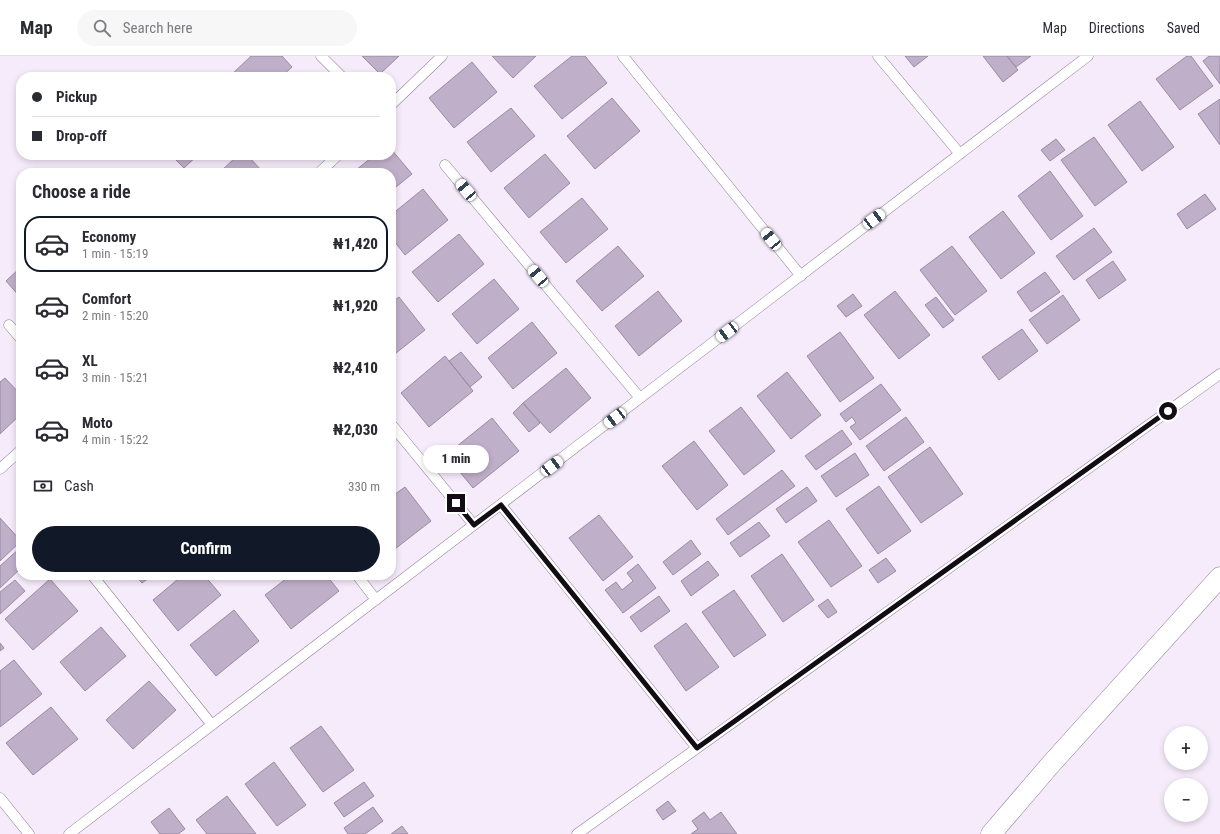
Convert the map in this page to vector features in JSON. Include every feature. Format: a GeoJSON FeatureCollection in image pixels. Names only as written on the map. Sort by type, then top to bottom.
{"type":"FeatureCollection","features":[{"type":"Feature","properties":{"kind":"street"},"geometry":{"type":"LineString","coordinates":[[991,834],[1051,764],[1220,577]]}},
{"type":"Feature","properties":{"kind":"lane"},"geometry":{"type":"LineString","coordinates":[[321,56],[337,72]]}},
{"type":"Feature","properties":{"kind":"lane"},"geometry":{"type":"LineString","coordinates":[[396,100],[442,56]]}},
{"type":"Feature","properties":{"kind":"lane"},"geometry":{"type":"LineString","coordinates":[[623,56],[801,276]]}},
{"type":"Feature","properties":{"kind":"lane"},"geometry":{"type":"LineString","coordinates":[[878,56],[960,154]]}},
{"type":"Feature","properties":{"kind":"lane"},"geometry":{"type":"LineString","coordinates":[[69,834],[1088,56]]}},
{"type":"Feature","properties":{"kind":"lane"},"geometry":{"type":"LineString","coordinates":[[324,168],[333,160]]}},
{"type":"Feature","properties":{"kind":"lane"},"geometry":{"type":"LineString","coordinates":[[446,165],[640,398]]}},
{"type":"Feature","properties":{"kind":"lane"},"geometry":{"type":"LineString","coordinates":[[9,325],[16,333]]}},
{"type":"Feature","properties":{"kind":"lane"},"geometry":{"type":"LineString","coordinates":[[577,834],[1220,374]]}},
{"type":"Feature","properties":{"kind":"lane"},"geometry":{"type":"LineString","coordinates":[[396,430],[474,525]]}},
{"type":"Feature","properties":{"kind":"lane"},"geometry":{"type":"LineString","coordinates":[[0,469],[16,455]]}},
{"type":"Feature","properties":{"kind":"lane"},"geometry":{"type":"LineString","coordinates":[[501,505],[697,748]]}},
{"type":"Feature","properties":{"kind":"lane"},"geometry":{"type":"LineString","coordinates":[[96,580],[212,725]]}},
{"type":"Feature","properties":{"kind":"lane"},"geometry":{"type":"LineString","coordinates":[[361,580],[376,600]]}},
{"type":"Feature","properties":{"kind":"lane"},"geometry":{"type":"LineString","coordinates":[[0,798],[29,834]]}},
{"type":"Feature","properties":{"kind":"building"},"geometry":{"type":"Polygon","coordinates":[[[251,56],[282,56],[292,67],[286,72],[234,72],[251,56]]]}},
{"type":"Feature","properties":{"kind":"building"},"geometry":{"type":"Polygon","coordinates":[[[362,56],[399,56],[382,72],[378,72],[362,56]]]}},
{"type":"Feature","properties":{"kind":"building"},"geometry":{"type":"Polygon","coordinates":[[[492,56],[536,56],[513,78],[492,56]]]}},
{"type":"Feature","properties":{"kind":"building"},"geometry":{"type":"Polygon","coordinates":[[[572,56],[585,56],[607,83],[562,119],[534,86],[572,56]]]}},
{"type":"Feature","properties":{"kind":"building"},"geometry":{"type":"Polygon","coordinates":[[[905,56],[928,56],[914,67],[905,56]]]}},
{"type":"Feature","properties":{"kind":"building"},"geometry":{"type":"Polygon","coordinates":[[[983,56],[1007,56],[1018,70],[1003,82],[983,56]]]}},
{"type":"Feature","properties":{"kind":"building"},"geometry":{"type":"Polygon","coordinates":[[[1007,56],[1031,56],[1016,67],[1007,56]]]}},
{"type":"Feature","properties":{"kind":"building"},"geometry":{"type":"Polygon","coordinates":[[[1187,56],[1191,56],[1213,86],[1180,110],[1156,79],[1187,56]]]}},
{"type":"Feature","properties":{"kind":"building"},"geometry":{"type":"Polygon","coordinates":[[[1209,56],[1219,56],[1220,58],[1220,84],[1203,61],[1209,56]]]}},
{"type":"Feature","properties":{"kind":"building"},"geometry":{"type":"Polygon","coordinates":[[[472,62],[497,92],[454,128],[429,98],[472,62]]]}},
{"type":"Feature","properties":{"kind":"building"},"geometry":{"type":"Polygon","coordinates":[[[612,98],[640,131],[595,169],[567,136],[612,98]]]}},
{"type":"Feature","properties":{"kind":"building"},"geometry":{"type":"Polygon","coordinates":[[[1220,99],[1220,145],[1198,114],[1220,99]]]}},
{"type":"Feature","properties":{"kind":"building"},"geometry":{"type":"Polygon","coordinates":[[[1140,101],[1174,147],[1142,171],[1108,125],[1140,101]]]}},
{"type":"Feature","properties":{"kind":"building"},"geometry":{"type":"Polygon","coordinates":[[[511,108],[535,136],[491,172],[467,142],[511,108]]]}},
{"type":"Feature","properties":{"kind":"building"},"geometry":{"type":"Polygon","coordinates":[[[1094,137],[1127,182],[1095,206],[1061,160],[1094,137]]]}},
{"type":"Feature","properties":{"kind":"building"},"geometry":{"type":"Polygon","coordinates":[[[1056,139],[1065,150],[1050,161],[1041,150],[1056,139]]]}},
{"type":"Feature","properties":{"kind":"building"},"geometry":{"type":"Polygon","coordinates":[[[545,154],[570,183],[529,218],[504,188],[545,154]]]}},
{"type":"Feature","properties":{"kind":"building"},"geometry":{"type":"Polygon","coordinates":[[[396,155],[412,174],[396,187],[396,168],[358,168],[369,160],[396,160],[396,155]]]}},
{"type":"Feature","properties":{"kind":"building"},"geometry":{"type":"Polygon","coordinates":[[[176,160],[193,160],[184,168],[176,160]]]}},
{"type":"Feature","properties":{"kind":"building"},"geometry":{"type":"Polygon","coordinates":[[[233,160],[252,160],[259,168],[224,168],[233,160]]]}},
{"type":"Feature","properties":{"kind":"building"},"geometry":{"type":"Polygon","coordinates":[[[1050,171],[1083,216],[1051,240],[1018,196],[1050,171]]]}},
{"type":"Feature","properties":{"kind":"building"},"geometry":{"type":"Polygon","coordinates":[[[423,189],[448,220],[405,255],[396,243],[396,211],[423,189]]]}},
{"type":"Feature","properties":{"kind":"building"},"geometry":{"type":"Polygon","coordinates":[[[1205,194],[1216,209],[1187,229],[1177,214],[1205,194]]]}},
{"type":"Feature","properties":{"kind":"building"},"geometry":{"type":"Polygon","coordinates":[[[582,198],[608,229],[566,263],[540,232],[582,198]]]}},
{"type":"Feature","properties":{"kind":"building"},"geometry":{"type":"Polygon","coordinates":[[[1003,211],[1035,253],[1001,279],[969,237],[1003,211]]]}},
{"type":"Feature","properties":{"kind":"building"},"geometry":{"type":"Polygon","coordinates":[[[1094,228],[1112,252],[1074,280],[1056,256],[1094,228]]]}},
{"type":"Feature","properties":{"kind":"building"},"geometry":{"type":"Polygon","coordinates":[[[459,234],[484,264],[438,302],[412,272],[459,234]]]}},
{"type":"Feature","properties":{"kind":"building"},"geometry":{"type":"Polygon","coordinates":[[[618,246],[644,276],[602,311],[576,281],[618,246]]]}},
{"type":"Feature","properties":{"kind":"building"},"geometry":{"type":"Polygon","coordinates":[[[952,246],[987,291],[955,315],[920,270],[952,246]]]}},
{"type":"Feature","properties":{"kind":"building"},"geometry":{"type":"Polygon","coordinates":[[[1113,261],[1126,280],[1099,299],[1086,280],[1113,261]]]}},
{"type":"Feature","properties":{"kind":"building"},"geometry":{"type":"Polygon","coordinates":[[[16,272],[16,292],[6,281],[16,272]]]}},
{"type":"Feature","properties":{"kind":"building"},"geometry":{"type":"Polygon","coordinates":[[[1045,272],[1060,292],[1031,312],[1017,292],[1045,272]]]}},
{"type":"Feature","properties":{"kind":"building"},"geometry":{"type":"Polygon","coordinates":[[[494,279],[519,309],[477,344],[452,314],[494,279]]]}},
{"type":"Feature","properties":{"kind":"building"},"geometry":{"type":"Polygon","coordinates":[[[658,291],[682,321],[639,356],[615,326],[658,291]]]}},
{"type":"Feature","properties":{"kind":"building"},"geometry":{"type":"Polygon","coordinates":[[[895,291],[930,335],[899,359],[864,315],[895,291]]]}},
{"type":"Feature","properties":{"kind":"building"},"geometry":{"type":"Polygon","coordinates":[[[853,294],[862,306],[846,317],[837,306],[853,294]]]}},
{"type":"Feature","properties":{"kind":"building"},"geometry":{"type":"Polygon","coordinates":[[[1063,295],[1080,320],[1047,344],[1029,320],[1063,295]]]}},
{"type":"Feature","properties":{"kind":"building"},"geometry":{"type":"Polygon","coordinates":[[[399,297],[425,330],[396,353],[396,299],[399,297]]]}},
{"type":"Feature","properties":{"kind":"building"},"geometry":{"type":"Polygon","coordinates":[[[936,297],[954,320],[943,328],[925,305],[936,297]]]}},
{"type":"Feature","properties":{"kind":"building"},"geometry":{"type":"Polygon","coordinates":[[[532,322],[557,353],[513,389],[488,358],[532,322]]]}},
{"type":"Feature","properties":{"kind":"building"},"geometry":{"type":"Polygon","coordinates":[[[1022,329],[1038,351],[999,380],[982,357],[1022,329]]]}},
{"type":"Feature","properties":{"kind":"building"},"geometry":{"type":"Polygon","coordinates":[[[840,332],[874,378],[840,402],[807,356],[840,332]]]}},
{"type":"Feature","properties":{"kind":"building"},"geometry":{"type":"Polygon","coordinates":[[[461,352],[482,377],[470,387],[449,361],[461,352]]]}},
{"type":"Feature","properties":{"kind":"building"},"geometry":{"type":"Polygon","coordinates":[[[445,356],[473,391],[429,427],[401,393],[445,356]]]}},
{"type":"Feature","properties":{"kind":"building"},"geometry":{"type":"Polygon","coordinates":[[[566,368],[591,398],[550,433],[523,403],[566,368]]]}},
{"type":"Feature","properties":{"kind":"building"},"geometry":{"type":"Polygon","coordinates":[[[787,372],[821,415],[791,439],[757,396],[787,372]]]}},
{"type":"Feature","properties":{"kind":"building"},"geometry":{"type":"Polygon","coordinates":[[[5,378],[16,390],[16,419],[0,434],[0,382],[5,378]]]}},
{"type":"Feature","properties":{"kind":"building"},"geometry":{"type":"Polygon","coordinates":[[[881,384],[901,410],[860,440],[850,427],[856,423],[852,417],[846,422],[840,414],[881,384]]]}},
{"type":"Feature","properties":{"kind":"building"},"geometry":{"type":"Polygon","coordinates":[[[523,403],[540,423],[529,432],[513,413],[523,403]]]}},
{"type":"Feature","properties":{"kind":"building"},"geometry":{"type":"Polygon","coordinates":[[[741,407],[775,451],[744,475],[709,431],[741,407]]]}},
{"type":"Feature","properties":{"kind":"building"},"geometry":{"type":"Polygon","coordinates":[[[906,417],[924,442],[884,471],[866,446],[906,417]]]}},
{"type":"Feature","properties":{"kind":"building"},"geometry":{"type":"Polygon","coordinates":[[[492,418],[519,451],[473,488],[446,455],[492,418]]]}},
{"type":"Feature","properties":{"kind":"building"},"geometry":{"type":"Polygon","coordinates":[[[842,430],[852,444],[816,470],[805,456],[842,430]]]}},
{"type":"Feature","properties":{"kind":"building"},"geometry":{"type":"Polygon","coordinates":[[[694,441],[728,485],[697,510],[662,466],[694,441]]]}},
{"type":"Feature","properties":{"kind":"building"},"geometry":{"type":"Polygon","coordinates":[[[930,447],[963,494],[921,523],[888,477],[930,447]]]}},
{"type":"Feature","properties":{"kind":"building"},"geometry":{"type":"Polygon","coordinates":[[[855,453],[869,475],[836,497],[821,476],[855,453]]]}},
{"type":"Feature","properties":{"kind":"building"},"geometry":{"type":"Polygon","coordinates":[[[782,470],[795,486],[728,535],[716,519],[782,470]]]}},
{"type":"Feature","properties":{"kind":"building"},"geometry":{"type":"Polygon","coordinates":[[[879,486],[911,531],[878,554],[846,509],[879,486]]]}},
{"type":"Feature","properties":{"kind":"building"},"geometry":{"type":"Polygon","coordinates":[[[405,487],[431,521],[396,548],[396,493],[405,487]]]}},
{"type":"Feature","properties":{"kind":"building"},"geometry":{"type":"Polygon","coordinates":[[[807,487],[817,501],[786,523],[776,509],[807,487]]]}},
{"type":"Feature","properties":{"kind":"building"},"geometry":{"type":"Polygon","coordinates":[[[599,515],[633,557],[603,581],[569,538],[599,515]]]}},
{"type":"Feature","properties":{"kind":"building"},"geometry":{"type":"Polygon","coordinates":[[[0,518],[16,536],[16,546],[0,561],[0,518]]]}},
{"type":"Feature","properties":{"kind":"building"},"geometry":{"type":"Polygon","coordinates":[[[829,520],[862,566],[831,587],[798,542],[829,520]]]}},
{"type":"Feature","properties":{"kind":"building"},"geometry":{"type":"Polygon","coordinates":[[[759,522],[770,536],[740,557],[730,543],[759,522]]]}},
{"type":"Feature","properties":{"kind":"building"},"geometry":{"type":"Polygon","coordinates":[[[691,540],[701,554],[673,575],[663,562],[691,540]]]}},
{"type":"Feature","properties":{"kind":"building"},"geometry":{"type":"Polygon","coordinates":[[[16,552],[16,573],[0,588],[0,566],[16,552]]]}},
{"type":"Feature","properties":{"kind":"building"},"geometry":{"type":"Polygon","coordinates":[[[782,554],[814,600],[783,622],[751,576],[782,554]]]}},
{"type":"Feature","properties":{"kind":"building"},"geometry":{"type":"Polygon","coordinates":[[[886,558],[896,571],[878,583],[869,570],[886,558]]]}},
{"type":"Feature","properties":{"kind":"building"},"geometry":{"type":"Polygon","coordinates":[[[708,561],[719,575],[691,596],[681,581],[708,561]]]}},
{"type":"Feature","properties":{"kind":"building"},"geometry":{"type":"Polygon","coordinates":[[[638,564],[656,588],[623,613],[605,590],[616,582],[622,590],[633,581],[627,573],[638,564]]]}},
{"type":"Feature","properties":{"kind":"building"},"geometry":{"type":"Polygon","coordinates":[[[15,580],[25,591],[0,614],[0,592],[15,580]]]}},
{"type":"Feature","properties":{"kind":"building"},"geometry":{"type":"Polygon","coordinates":[[[49,580],[51,580],[78,611],[33,650],[5,619],[49,580]]]}},
{"type":"Feature","properties":{"kind":"building"},"geometry":{"type":"Polygon","coordinates":[[[139,580],[146,580],[142,583],[139,580]]]}},
{"type":"Feature","properties":{"kind":"building"},"geometry":{"type":"Polygon","coordinates":[[[177,580],[208,580],[221,595],[178,631],[153,600],[177,580]]]}},
{"type":"Feature","properties":{"kind":"building"},"geometry":{"type":"Polygon","coordinates":[[[284,580],[330,580],[339,591],[291,629],[265,595],[284,580]]]}},
{"type":"Feature","properties":{"kind":"building"},"geometry":{"type":"Polygon","coordinates":[[[734,590],[766,635],[734,657],[702,612],[734,590]]]}},
{"type":"Feature","properties":{"kind":"building"},"geometry":{"type":"Polygon","coordinates":[[[659,596],[670,611],[641,632],[630,617],[659,596]]]}},
{"type":"Feature","properties":{"kind":"building"},"geometry":{"type":"Polygon","coordinates":[[[828,599],[837,612],[828,618],[818,606],[828,599]]]}},
{"type":"Feature","properties":{"kind":"building"},"geometry":{"type":"Polygon","coordinates":[[[234,610],[259,641],[216,676],[190,645],[234,610]]]}},
{"type":"Feature","properties":{"kind":"building"},"geometry":{"type":"Polygon","coordinates":[[[686,623],[719,667],[686,691],[654,646],[686,623]]]}},
{"type":"Feature","properties":{"kind":"building"},"geometry":{"type":"Polygon","coordinates":[[[101,627],[126,656],[85,691],[60,662],[101,627]]]}},
{"type":"Feature","properties":{"kind":"building"},"geometry":{"type":"Polygon","coordinates":[[[0,643],[4,648],[0,651],[0,643]]]}},
{"type":"Feature","properties":{"kind":"building"},"geometry":{"type":"Polygon","coordinates":[[[14,660],[42,694],[0,727],[0,671],[14,660]]]}},
{"type":"Feature","properties":{"kind":"building"},"geometry":{"type":"Polygon","coordinates":[[[149,681],[176,710],[133,749],[106,720],[149,681]]]}},
{"type":"Feature","properties":{"kind":"building"},"geometry":{"type":"Polygon","coordinates":[[[51,707],[78,739],[33,775],[6,743],[51,707]]]}},
{"type":"Feature","properties":{"kind":"building"},"geometry":{"type":"Polygon","coordinates":[[[321,726],[354,770],[323,792],[290,748],[321,726]]]}},
{"type":"Feature","properties":{"kind":"building"},"geometry":{"type":"Polygon","coordinates":[[[274,762],[306,805],[277,826],[245,784],[274,762]]]}},
{"type":"Feature","properties":{"kind":"building"},"geometry":{"type":"Polygon","coordinates":[[[364,782],[374,796],[344,817],[334,803],[364,782]]]}},
{"type":"Feature","properties":{"kind":"building"},"geometry":{"type":"Polygon","coordinates":[[[227,796],[256,834],[207,834],[196,820],[227,796]]]}},
{"type":"Feature","properties":{"kind":"building"},"geometry":{"type":"Polygon","coordinates":[[[668,801],[676,811],[663,820],[656,810],[668,801]]]}},
{"type":"Feature","properties":{"kind":"building"},"geometry":{"type":"Polygon","coordinates":[[[373,807],[383,821],[365,834],[348,834],[344,828],[373,807]]]}},
{"type":"Feature","properties":{"kind":"building"},"geometry":{"type":"Polygon","coordinates":[[[169,808],[185,829],[178,834],[160,834],[151,822],[169,808]]]}},
{"type":"Feature","properties":{"kind":"building"},"geometry":{"type":"Polygon","coordinates":[[[704,812],[710,820],[721,812],[737,834],[691,834],[698,829],[692,821],[704,812]]]}},
{"type":"Feature","properties":{"kind":"building"},"geometry":{"type":"Polygon","coordinates":[[[402,826],[408,834],[391,834],[402,826]]]}},
{"type":"Feature","properties":{"kind":"route"},"geometry":{"type":"LineString","coordinates":[[456,503],[474,525],[501,505],[697,748],[1168,411]]}}]}
